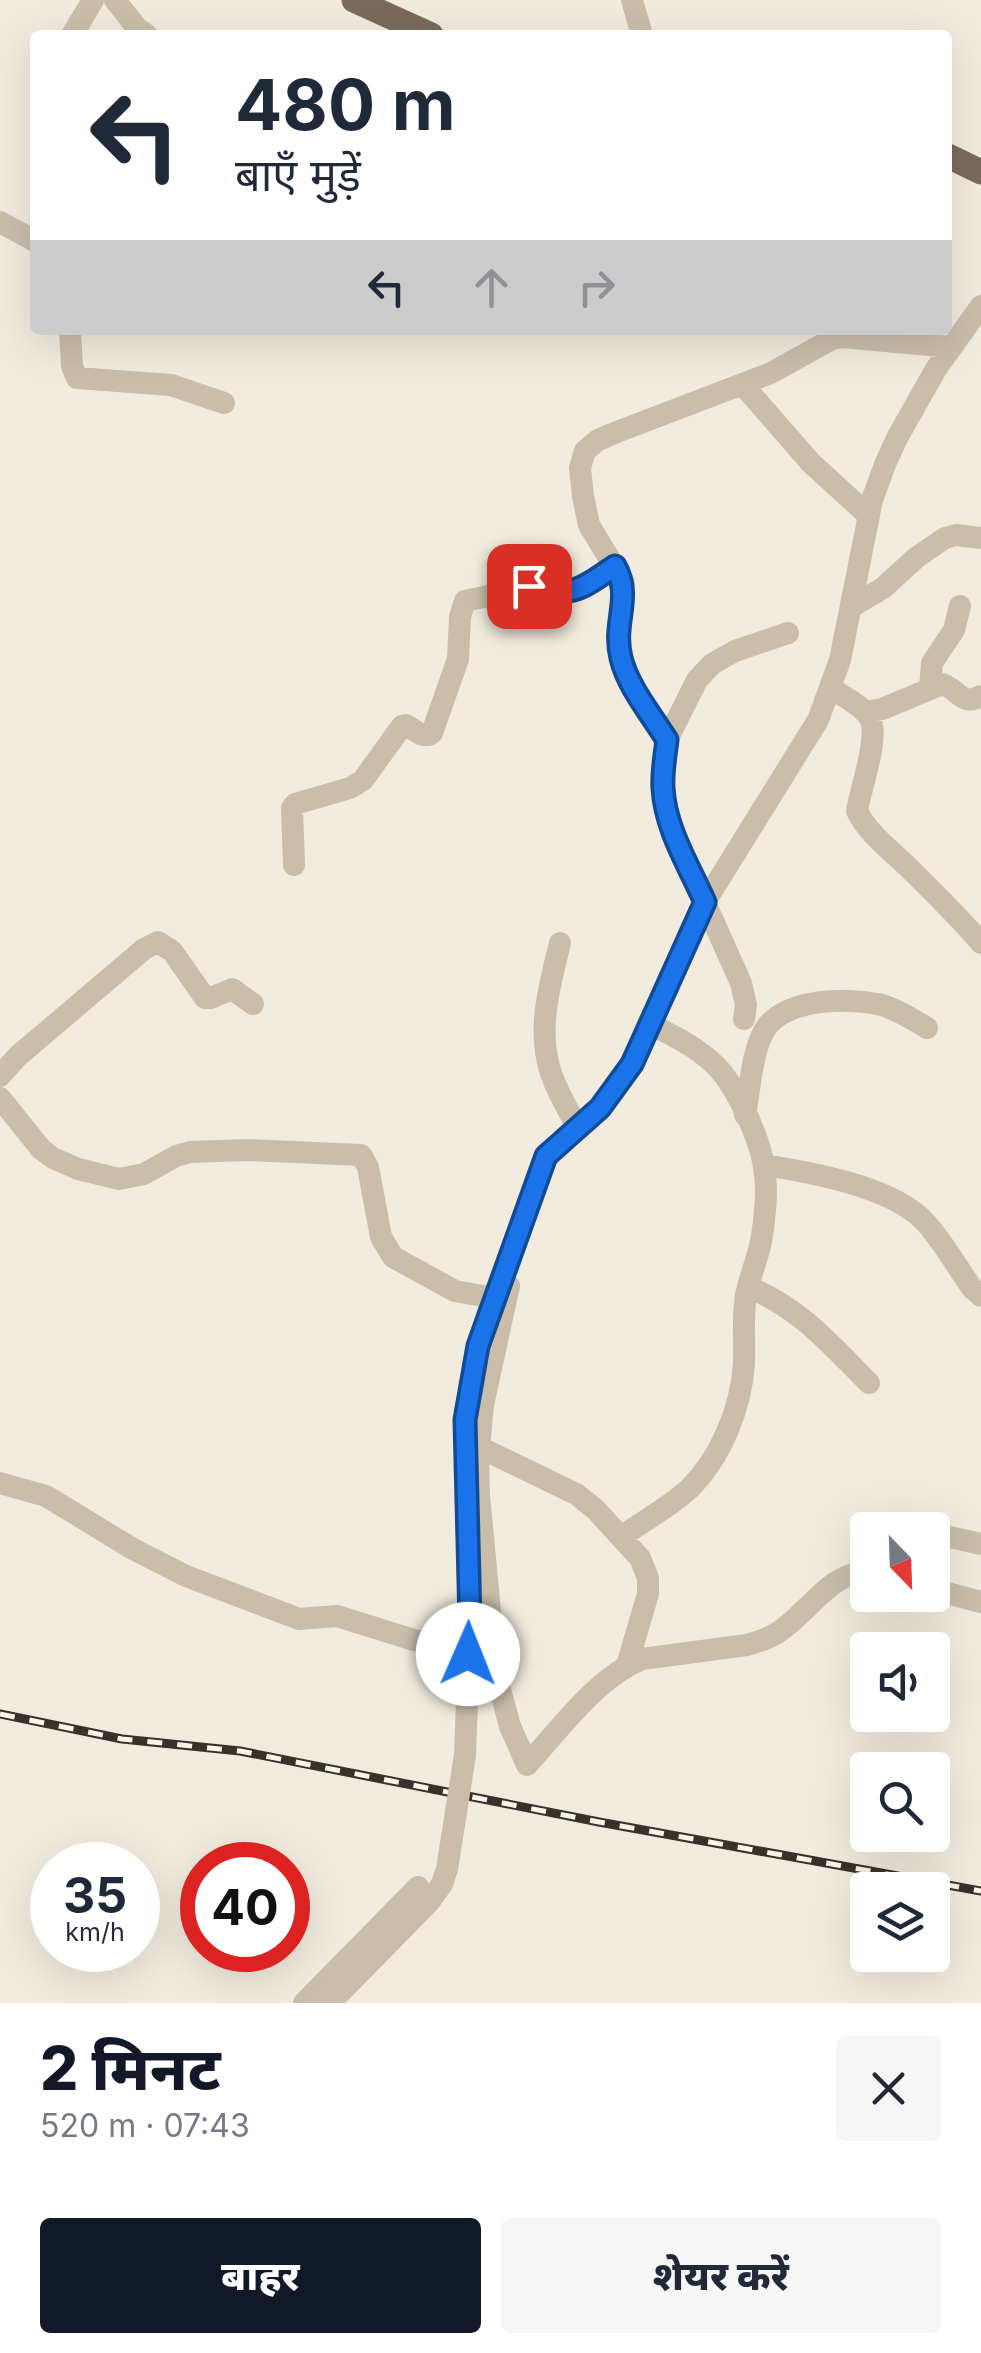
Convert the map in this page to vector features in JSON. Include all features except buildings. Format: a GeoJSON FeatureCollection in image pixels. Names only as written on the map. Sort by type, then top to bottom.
{"type":"FeatureCollection","features":[{"type":"Feature","properties":{"kind":"main road"},"geometry":{"type":"LineString","coordinates":[[354,0],[408,30]]}},
{"type":"Feature","properties":{"kind":"main road"},"geometry":{"type":"LineString","coordinates":[[952,158],[981,172]]}},
{"type":"Feature","properties":{"kind":"street"},"geometry":{"type":"LineString","coordinates":[[75,30],[93,0]]}},
{"type":"Feature","properties":{"kind":"street"},"geometry":{"type":"LineString","coordinates":[[115,0],[140,30]]}},
{"type":"Feature","properties":{"kind":"street"},"geometry":{"type":"LineString","coordinates":[[632,0],[641,30]]}},
{"type":"Feature","properties":{"kind":"street"},"geometry":{"type":"LineString","coordinates":[[0,222],[30,238]]}},
{"type":"Feature","properties":{"kind":"street"},"geometry":{"type":"LineString","coordinates":[[330,2003],[429,1902],[447,1869],[465,1755],[470,1621],[465,1420],[478,1346],[546,1156],[600,1108],[632,1064],[705,902],[818,720],[840,660],[872,500],[897,438],[936,369],[981,306]]}},
{"type":"Feature","properties":{"kind":"street"},"geometry":{"type":"LineString","coordinates":[[70,335],[72,366],[77,378],[171,385],[224,404]]}},
{"type":"Feature","properties":{"kind":"street"},"geometry":{"type":"LineString","coordinates":[[667,740],[628,678],[621,659],[618,636],[624,583],[586,515],[580,468],[585,451],[608,436],[771,373],[832,339],[951,347]]}},
{"type":"Feature","properties":{"kind":"street"},"geometry":{"type":"LineString","coordinates":[[742,384],[796,448],[868,515]]}},
{"type":"Feature","properties":{"kind":"street"},"geometry":{"type":"LineString","coordinates":[[851,606],[882,588],[944,538],[981,538]]}},
{"type":"Feature","properties":{"kind":"street"},"geometry":{"type":"LineString","coordinates":[[294,865],[294,804],[350,788],[363,780],[402,726],[422,735],[432,733],[458,659],[465,600],[541,585],[565,592],[574,590],[615,566]]}},
{"type":"Feature","properties":{"kind":"street"},"geometry":{"type":"LineString","coordinates":[[930,688],[932,664],[954,630],[960,606]]}},
{"type":"Feature","properties":{"kind":"street"},"geometry":{"type":"LineString","coordinates":[[744,1019],[746,1005],[741,983],[666,812],[663,778],[667,740],[698,680],[712,664],[734,650],[788,633]]}},
{"type":"Feature","properties":{"kind":"street"},"geometry":{"type":"LineString","coordinates":[[865,712],[942,684],[966,700],[981,696]]}},
{"type":"Feature","properties":{"kind":"street"},"geometry":{"type":"LineString","coordinates":[[831,688],[865,712],[873,729],[856,811],[981,944]]}},
{"type":"Feature","properties":{"kind":"street"},"geometry":{"type":"LineString","coordinates":[[0,1076],[18,1056],[144,949],[158,942],[172,951],[205,998],[232,989],[252,1004]]}},
{"type":"Feature","properties":{"kind":"street"},"geometry":{"type":"LineString","coordinates":[[560,943],[544,1028],[550,1070],[578,1128]]}},
{"type":"Feature","properties":{"kind":"street"},"geometry":{"type":"LineString","coordinates":[[745,1115],[758,1047],[770,1024],[782,1015],[826,1001],[880,1004],[927,1028]]}},
{"type":"Feature","properties":{"kind":"street"},"geometry":{"type":"LineString","coordinates":[[621,1536],[688,1490],[723,1440],[741,1386],[744,1306],[762,1239],[766,1185],[764,1165],[730,1083],[698,1051],[650,1024]]}},
{"type":"Feature","properties":{"kind":"street"},"geometry":{"type":"LineString","coordinates":[[0,1098],[41,1149],[53,1158],[119,1179],[144,1174],[190,1152],[361,1154],[368,1167],[381,1238],[392,1257],[455,1290],[492,1302]]}},
{"type":"Feature","properties":{"kind":"street"},"geometry":{"type":"LineString","coordinates":[[764,1165],[838,1179],[905,1207],[928,1225],[981,1296]]}},
{"type":"Feature","properties":{"kind":"street"},"geometry":{"type":"LineString","coordinates":[[508,1260],[507,1300],[488,1380],[479,1447],[480,1526],[496,1675],[505,1712],[527,1764],[613,1674],[627,1665],[642,1659],[762,1640],[790,1624],[850,1574]]}},
{"type":"Feature","properties":{"kind":"street"},"geometry":{"type":"LineString","coordinates":[[748,1287],[796,1312],[869,1383]]}},
{"type":"Feature","properties":{"kind":"street"},"geometry":{"type":"LineString","coordinates":[[479,1447],[586,1500],[640,1558],[648,1578],[646,1604],[627,1665]]}},
{"type":"Feature","properties":{"kind":"street"},"geometry":{"type":"LineString","coordinates":[[0,1484],[46,1496],[162,1565],[299,1619],[337,1616],[414,1640],[494,1648]]}},
{"type":"Feature","properties":{"kind":"street"},"geometry":{"type":"LineString","coordinates":[[950,1538],[981,1544]]}},
{"type":"Feature","properties":{"kind":"street"},"geometry":{"type":"LineString","coordinates":[[950,1594],[981,1602]]}},
{"type":"Feature","properties":{"kind":"street"},"geometry":{"type":"LineString","coordinates":[[304,2003],[418,1886]]}},
{"type":"Feature","properties":{"kind":"railway"},"geometry":{"type":"LineString","coordinates":[[0,1714],[122,1739],[240,1751],[599,1822],[981,1891]]}},
{"type":"Feature","properties":{"kind":"route"},"geometry":{"type":"LineString","coordinates":[[468,1654],[465,1420],[478,1346],[490,1307],[546,1156],[600,1108],[632,1064],[705,902],[666,812],[663,766],[667,740],[628,678],[621,659],[618,617],[624,583],[618,571],[615,566],[584,586],[565,592],[529,586]]}}]}
